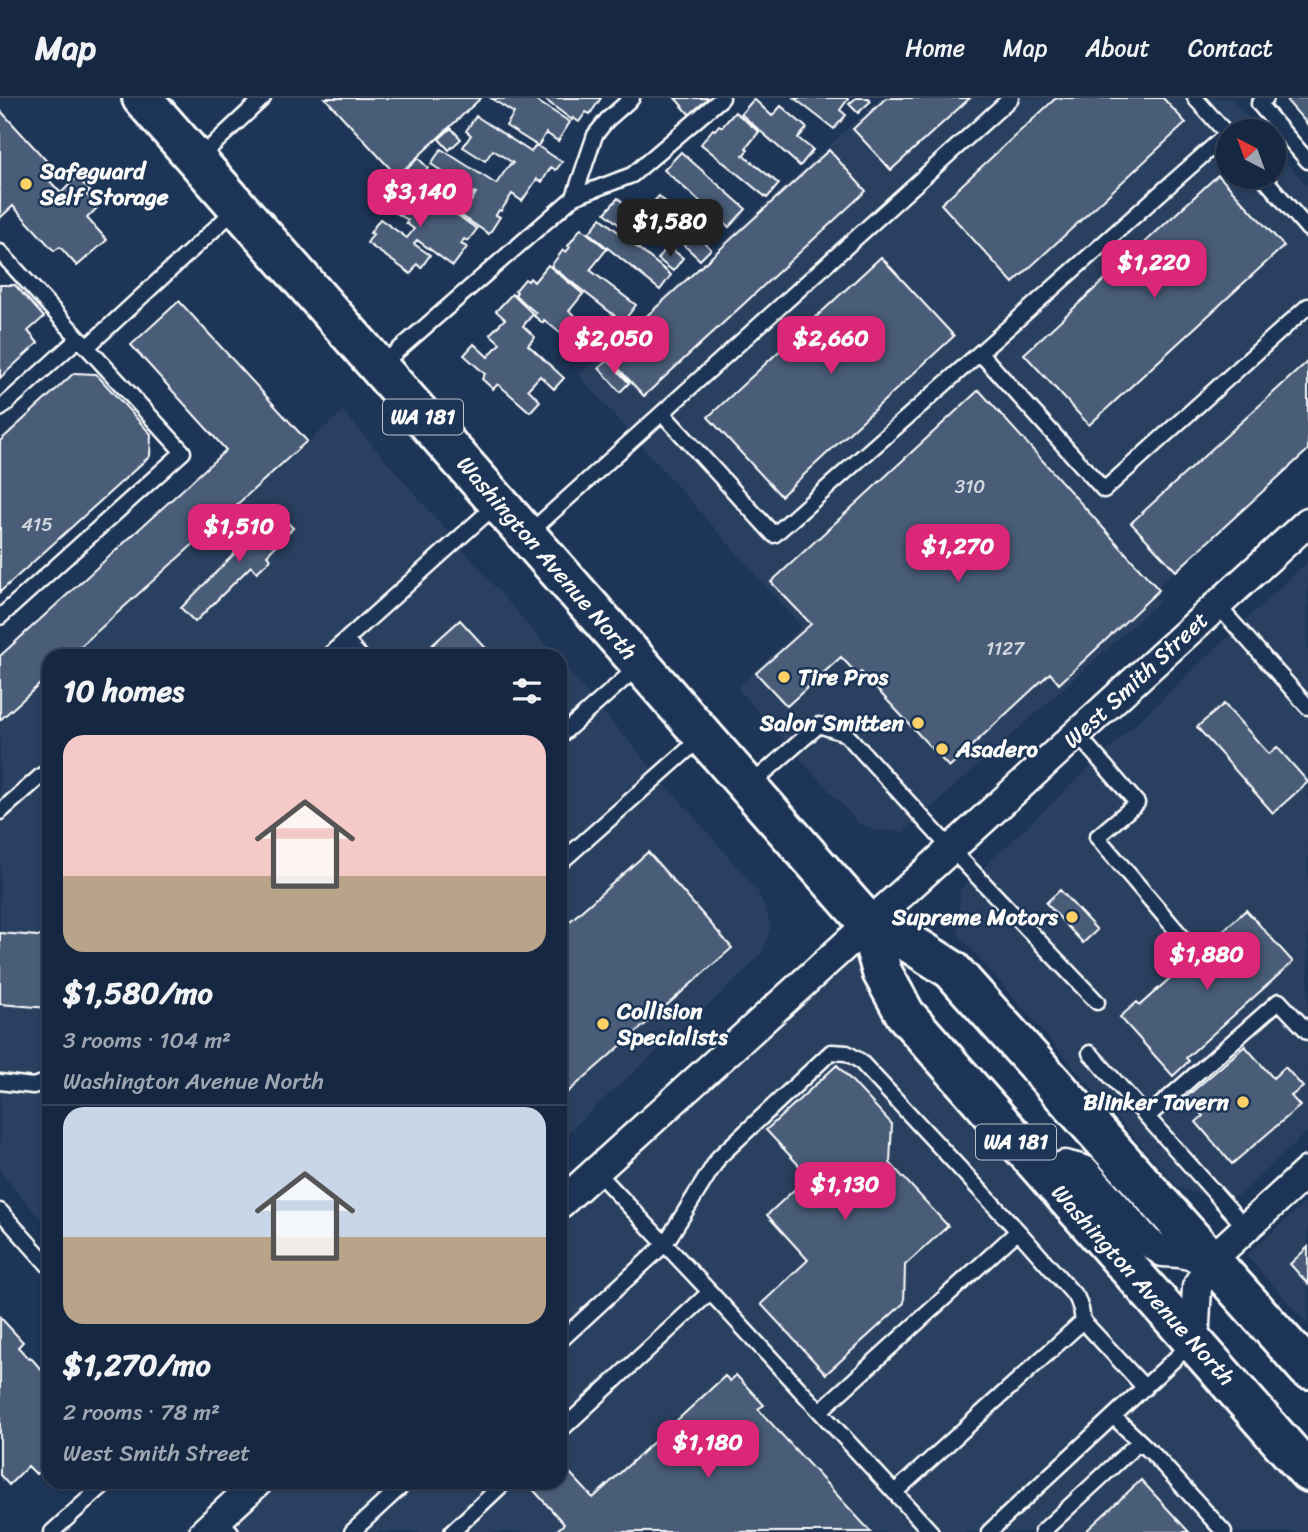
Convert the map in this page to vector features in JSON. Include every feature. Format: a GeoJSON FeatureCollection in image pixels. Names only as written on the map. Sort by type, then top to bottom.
{"type":"FeatureCollection","features":[{"type":"Feature","properties":{"kind":"main road","name":"Washington Avenue North"},"geometry":{"type":"LineString","coordinates":[[142,98],[868,923],[913,945],[952,970],[1308,1369]]}},
{"type":"Feature","properties":{"kind":"main road","name":"Washington Avenue North"},"geometry":{"type":"LineString","coordinates":[[868,923],[882,972],[905,1014],[1308,1472]]}},
{"type":"Feature","properties":{"kind":"street","name":"West Smith Street"},"geometry":{"type":"LineString","coordinates":[[567,1198],[1308,522]]}},
{"type":"Feature","properties":{"kind":"street"},"geometry":{"type":"LineString","coordinates":[[1044,1173],[1065,1165],[1084,1170],[1148,1241],[1163,1252],[1211,1260]]}},
{"type":"Feature","properties":{"kind":"street"},"geometry":{"type":"LineString","coordinates":[[1194,1342],[1197,1287],[1211,1260],[1308,1171]]}},
{"type":"Feature","properties":{"kind":"street"},"geometry":{"type":"LineString","coordinates":[[218,1528],[248,1489]]}},
{"type":"Feature","properties":{"kind":"lane"},"geometry":{"type":"LineString","coordinates":[[197,160],[263,98]]}},
{"type":"Feature","properties":{"kind":"lane"},"geometry":{"type":"LineString","coordinates":[[573,197],[595,135],[607,120],[632,98]]}},
{"type":"Feature","properties":{"kind":"lane"},"geometry":{"type":"LineString","coordinates":[[379,367],[573,197],[632,176],[722,98]]}},
{"type":"Feature","properties":{"kind":"lane"},"geometry":{"type":"LineString","coordinates":[[527,535],[1011,98]]}},
{"type":"Feature","properties":{"kind":"lane"},"geometry":{"type":"LineString","coordinates":[[1195,98],[1216,122]]}},
{"type":"Feature","properties":{"kind":"lane"},"geometry":{"type":"LineString","coordinates":[[1266,98],[1259,104],[1308,161]]}},
{"type":"Feature","properties":{"kind":"lane"},"geometry":{"type":"LineString","coordinates":[[663,414],[774,535],[1216,146]]}},
{"type":"Feature","properties":{"kind":"lane"},"geometry":{"type":"LineString","coordinates":[[1273,189],[1308,229]]}},
{"type":"Feature","properties":{"kind":"lane"},"geometry":{"type":"LineString","coordinates":[[0,409],[83,342],[238,207]]}},
{"type":"Feature","properties":{"kind":"lane"},"geometry":{"type":"LineString","coordinates":[[0,252],[183,452],[0,617]]}},
{"type":"Feature","properties":{"kind":"lane"},"geometry":{"type":"LineString","coordinates":[[980,353],[1104,490],[1308,306]]}},
{"type":"Feature","properties":{"kind":"lane"},"geometry":{"type":"LineString","coordinates":[[336,649],[498,503]]}},
{"type":"Feature","properties":{"kind":"lane"},"geometry":{"type":"LineString","coordinates":[[1217,605],[1308,708]]}},
{"type":"Feature","properties":{"kind":"lane"},"geometry":{"type":"LineString","coordinates":[[346,641],[353,649]]}},
{"type":"Feature","properties":{"kind":"lane"},"geometry":{"type":"LineString","coordinates":[[567,730],[640,664]]}},
{"type":"Feature","properties":{"kind":"lane"},"geometry":{"type":"LineString","coordinates":[[748,787],[819,725],[846,734],[1097,1002]]}},
{"type":"Feature","properties":{"kind":"lane"},"geometry":{"type":"LineString","coordinates":[[1077,734],[1137,803],[1097,837],[1183,938]]}},
{"type":"Feature","properties":{"kind":"lane"},"geometry":{"type":"LineString","coordinates":[[567,857],[703,736]]}},
{"type":"Feature","properties":{"kind":"lane"},"geometry":{"type":"LineString","coordinates":[[0,812],[42,775]]}},
{"type":"Feature","properties":{"kind":"lane"},"geometry":{"type":"LineString","coordinates":[[1147,1117],[1279,1000],[1308,1032]]}},
{"type":"Feature","properties":{"kind":"lane"},"geometry":{"type":"LineString","coordinates":[[567,1334],[664,1244],[719,1157],[831,1052],[847,1053],[860,1061],[1018,1231],[1077,1298],[1083,1321],[1145,1388]]}},
{"type":"Feature","properties":{"kind":"lane"},"geometry":{"type":"LineString","coordinates":[[1090,1053],[1246,1228]]}},
{"type":"Feature","properties":{"kind":"lane"},"geometry":{"type":"LineString","coordinates":[[0,1082],[33,1086],[42,1083]]}},
{"type":"Feature","properties":{"kind":"lane"},"geometry":{"type":"LineString","coordinates":[[596,1171],[932,1532]]}},
{"type":"Feature","properties":{"kind":"lane"},"geometry":{"type":"LineString","coordinates":[[0,1211],[42,1258]]}},
{"type":"Feature","properties":{"kind":"lane"},"geometry":{"type":"LineString","coordinates":[[820,1411],[1018,1231]]}},
{"type":"Feature","properties":{"kind":"lane"},"geometry":{"type":"LineString","coordinates":[[567,1425],[710,1292]]}},
{"type":"Feature","properties":{"kind":"lane"},"geometry":{"type":"LineString","coordinates":[[895,1492],[1083,1321]]}},
{"type":"Feature","properties":{"kind":"lane"},"geometry":{"type":"LineString","coordinates":[[989,1532],[1194,1342]]}},
{"type":"Feature","properties":{"kind":"lane"},"geometry":{"type":"LineString","coordinates":[[1114,1417],[1154,1455],[1224,1532]]}},
{"type":"Feature","properties":{"kind":"lane"},"geometry":{"type":"LineString","coordinates":[[1042,1532],[1139,1442]]}},
{"type":"Feature","properties":{"kind":"lane"},"geometry":{"type":"LineString","coordinates":[[52,1532],[99,1489]]}},
{"type":"Feature","properties":{"kind":"lane"},"geometry":{"type":"LineString","coordinates":[[352,1532],[398,1489]]}},
{"type":"Feature","properties":{"kind":"lane"},"geometry":{"type":"LineString","coordinates":[[452,1532],[498,1489]]}},
{"type":"Feature","properties":{"kind":"shaded area"},"geometry":{"type":"Polygon","coordinates":[[[881,98],[1231,98],[1249,119],[1216,119],[1216,189],[1286,189],[1286,161],[1308,186],[1308,450],[1151,592],[1159,602],[904,832],[874,830],[858,823],[737,688],[802,627],[579,375],[881,98]]]}},
{"type":"Feature","properties":{"kind":"shaded area"},"geometry":{"type":"Polygon","coordinates":[[[343,411],[549,649],[80,649],[343,411]]]}},
{"type":"Feature","properties":{"kind":"shaded area"},"geometry":{"type":"Polygon","coordinates":[[[1308,561],[1308,1131],[1239,1196],[1204,1196],[1178,1188],[958,934],[960,890],[1308,561]]]}},
{"type":"Feature","properties":{"kind":"shaded area"},"geometry":{"type":"Polygon","coordinates":[[[567,670],[758,891],[771,925],[763,951],[738,978],[567,1133],[567,670]]]}},
{"type":"Feature","properties":{"kind":"shaded area"},"geometry":{"type":"Polygon","coordinates":[[[42,683],[42,1220],[0,1172],[0,721],[42,683]]]}},
{"type":"Feature","properties":{"kind":"shaded area"},"geometry":{"type":"Polygon","coordinates":[[[868,923],[882,972],[1308,1473],[1308,1532],[203,1532],[249,1489],[567,1489],[567,1198],[868,923]]]}},
{"type":"Feature","properties":{"kind":"shaded area"},"geometry":{"type":"Polygon","coordinates":[[[1308,1200],[1308,1325],[1246,1255],[1308,1200]]]}},
{"type":"Feature","properties":{"kind":"building"},"geometry":{"type":"Polygon","coordinates":[[[325,98],[481,98],[397,176],[325,98]]]}},
{"type":"Feature","properties":{"kind":"building"},"geometry":{"type":"Polygon","coordinates":[[[532,98],[570,122],[558,141],[546,133],[538,146],[506,126],[514,113],[492,99],[532,98]]]}},
{"type":"Feature","properties":{"kind":"building"},"geometry":{"type":"Polygon","coordinates":[[[543,98],[601,98],[590,114],[586,112],[579,122],[573,118],[572,120],[543,98]]]}},
{"type":"Feature","properties":{"kind":"building"},"geometry":{"type":"Polygon","coordinates":[[[675,98],[709,98],[690,115],[675,98]]]}},
{"type":"Feature","properties":{"kind":"building"},"geometry":{"type":"Polygon","coordinates":[[[794,98],[847,98],[840,110],[846,115],[834,129],[794,98]]]}},
{"type":"Feature","properties":{"kind":"building"},"geometry":{"type":"Polygon","coordinates":[[[856,98],[868,98],[871,101],[858,113],[849,104],[856,98]]]}},
{"type":"Feature","properties":{"kind":"building"},"geometry":{"type":"Polygon","coordinates":[[[886,98],[970,98],[891,170],[853,129],[886,98]]]}},
{"type":"Feature","properties":{"kind":"building"},"geometry":{"type":"Polygon","coordinates":[[[1056,98],[1163,98],[1186,123],[1013,283],[941,204],[1056,98]]]}},
{"type":"Feature","properties":{"kind":"building"},"geometry":{"type":"Polygon","coordinates":[[[1291,98],[1308,98],[1308,125],[1287,101],[1291,98]]]}},
{"type":"Feature","properties":{"kind":"building"},"geometry":{"type":"Polygon","coordinates":[[[754,99],[772,116],[781,106],[807,128],[798,138],[813,150],[800,166],[741,114],[754,99]]]}},
{"type":"Feature","properties":{"kind":"building","name":"Safeguard Self Storage"},"geometry":{"type":"Polygon","coordinates":[[[0,110],[53,168],[45,176],[61,193],[77,177],[90,191],[86,194],[98,207],[87,218],[107,240],[77,266],[60,247],[54,251],[13,206],[0,218],[0,110]]]}},
{"type":"Feature","properties":{"kind":"building"},"geometry":{"type":"Polygon","coordinates":[[[735,112],[759,132],[743,155],[779,184],[767,198],[701,144],[713,129],[719,125],[722,127],[735,112]]]}},
{"type":"Feature","properties":{"kind":"building"},"geometry":{"type":"Polygon","coordinates":[[[476,116],[531,152],[536,145],[562,162],[556,170],[551,167],[542,182],[537,179],[522,201],[512,194],[496,215],[500,217],[489,234],[462,216],[476,193],[472,195],[451,177],[448,182],[444,179],[447,175],[431,164],[441,149],[496,184],[513,163],[493,150],[485,161],[463,147],[471,135],[466,131],[476,116]]]}},
{"type":"Feature","properties":{"kind":"building"},"geometry":{"type":"Polygon","coordinates":[[[451,128],[461,139],[449,150],[439,139],[451,128]]]}},
{"type":"Feature","properties":{"kind":"building"},"geometry":{"type":"Polygon","coordinates":[[[829,150],[866,191],[644,396],[605,354],[829,150]]]}},
{"type":"Feature","properties":{"kind":"building"},"geometry":{"type":"Polygon","coordinates":[[[681,152],[746,209],[729,227],[664,170],[681,152]]]}},
{"type":"Feature","properties":{"kind":"building"},"geometry":{"type":"Polygon","coordinates":[[[418,158],[428,168],[416,181],[406,170],[418,158]]]}},
{"type":"Feature","properties":{"kind":"building"},"geometry":{"type":"Polygon","coordinates":[[[1216,177],[1216,189],[1231,189],[1284,246],[1089,425],[1024,354],[1216,177]]]}},
{"type":"Feature","properties":{"kind":"building"},"geometry":{"type":"Polygon","coordinates":[[[406,179],[477,229],[468,241],[464,239],[461,244],[467,247],[453,266],[417,240],[414,244],[430,255],[421,268],[417,264],[411,274],[367,243],[373,234],[370,233],[380,219],[407,238],[414,229],[406,223],[408,220],[386,207],[390,202],[386,196],[396,181],[402,186],[406,179]]]}},
{"type":"Feature","properties":{"kind":"building"},"geometry":{"type":"Polygon","coordinates":[[[659,196],[707,240],[705,243],[711,249],[700,260],[671,233],[667,238],[656,228],[661,224],[646,210],[659,196]]]}},
{"type":"Feature","properties":{"kind":"building"},"geometry":{"type":"Polygon","coordinates":[[[618,198],[642,219],[630,234],[605,213],[618,198]]]}},
{"type":"Feature","properties":{"kind":"building"},"geometry":{"type":"Polygon","coordinates":[[[601,218],[671,275],[660,290],[589,233],[601,218]]]}},
{"type":"Feature","properties":{"kind":"building"},"geometry":{"type":"Polygon","coordinates":[[[581,228],[607,249],[590,270],[636,305],[623,322],[551,266],[563,250],[566,252],[570,247],[568,246],[581,228]]]}},
{"type":"Feature","properties":{"kind":"building"},"geometry":{"type":"Polygon","coordinates":[[[668,246],[683,258],[673,271],[658,259],[668,246]]]}},
{"type":"Feature","properties":{"kind":"building"},"geometry":{"type":"Polygon","coordinates":[[[881,257],[954,336],[781,496],[708,417],[881,257]]]}},
{"type":"Feature","properties":{"kind":"building"},"geometry":{"type":"Polygon","coordinates":[[[548,265],[583,294],[569,311],[606,341],[591,359],[574,346],[570,349],[564,344],[568,339],[544,320],[543,323],[534,316],[536,313],[515,295],[515,291],[525,279],[528,281],[530,278],[534,282],[548,265]]]}},
{"type":"Feature","properties":{"kind":"building"},"geometry":{"type":"Polygon","coordinates":[[[0,285],[15,285],[44,317],[28,331],[38,343],[0,378],[0,285]]]}},
{"type":"Feature","properties":{"kind":"building"},"geometry":{"type":"Polygon","coordinates":[[[512,294],[533,314],[523,326],[535,337],[528,345],[564,378],[554,389],[540,376],[528,389],[540,401],[530,412],[498,384],[493,389],[482,379],[485,374],[464,355],[474,344],[488,357],[500,343],[490,334],[505,319],[496,311],[512,294]]]}},
{"type":"Feature","properties":{"kind":"building"},"geometry":{"type":"Polygon","coordinates":[[[179,301],[307,441],[78,649],[42,649],[42,682],[0,720],[0,656],[226,450],[131,345],[179,301]]]}},
{"type":"Feature","properties":{"kind":"building"},"geometry":{"type":"Polygon","coordinates":[[[608,360],[629,383],[620,392],[599,368],[608,360]]]}},
{"type":"Feature","properties":{"kind":"building"},"geometry":{"type":"Polygon","coordinates":[[[1308,361],[1308,450],[1176,571],[1131,523],[1308,361]]]}},
{"type":"Feature","properties":{"kind":"building"},"geometry":{"type":"Polygon","coordinates":[[[74,373],[96,374],[151,434],[150,456],[0,592],[0,441],[74,373]]]}},
{"type":"Feature","properties":{"kind":"building"},"geometry":{"type":"Polygon","coordinates":[[[979,390],[1159,590],[1059,684],[1050,673],[949,767],[861,672],[858,675],[841,657],[787,706],[756,673],[811,624],[771,582],[979,390]]]}},
{"type":"Feature","properties":{"kind":"building"},"geometry":{"type":"Polygon","coordinates":[[[276,511],[293,528],[267,555],[271,559],[257,572],[251,566],[195,622],[181,608],[237,551],[232,546],[245,532],[251,537],[276,511]]]}},
{"type":"Feature","properties":{"kind":"building"},"geometry":{"type":"Polygon","coordinates":[[[460,620],[487,649],[428,649],[460,620]]]}},
{"type":"Feature","properties":{"kind":"building"},"geometry":{"type":"Polygon","coordinates":[[[1224,704],[1269,754],[1277,747],[1308,782],[1273,813],[1197,727],[1224,704]]]}},
{"type":"Feature","properties":{"kind":"building","name":"Collision Specialists"},"geometry":{"type":"Polygon","coordinates":[[[648,852],[732,948],[567,1093],[567,924],[648,852]]]}},
{"type":"Feature","properties":{"kind":"building","name":"Supreme Motors"},"geometry":{"type":"Polygon","coordinates":[[[1060,890],[1097,930],[1083,943],[1046,903],[1060,890]]]}},
{"type":"Feature","properties":{"kind":"building"},"geometry":{"type":"Polygon","coordinates":[[[1246,910],[1293,962],[1186,1058],[1189,1061],[1173,1076],[1120,1017],[1137,1002],[1140,1005],[1246,910]]]}},
{"type":"Feature","properties":{"kind":"building"},"geometry":{"type":"Polygon","coordinates":[[[0,933],[42,936],[42,1008],[0,1004],[0,933]]]}},
{"type":"Feature","properties":{"kind":"building","name":"Blinker Tavern"},"geometry":{"type":"Polygon","coordinates":[[[1245,1046],[1273,1078],[1285,1067],[1303,1087],[1291,1096],[1300,1106],[1232,1164],[1196,1122],[1203,1116],[1186,1097],[1245,1046]]]}},
{"type":"Feature","properties":{"kind":"building"},"geometry":{"type":"Polygon","coordinates":[[[837,1065],[892,1124],[890,1163],[948,1226],[905,1265],[904,1303],[826,1374],[761,1304],[808,1260],[767,1215],[809,1176],[766,1130],[837,1065]]]}},
{"type":"Feature","properties":{"kind":"building"},"geometry":{"type":"Polygon","coordinates":[[[1308,1247],[1308,1284],[1290,1264],[1308,1247]]]}},
{"type":"Feature","properties":{"kind":"building"},"geometry":{"type":"Polygon","coordinates":[[[0,1317],[23,1342],[18,1347],[42,1370],[42,1468],[36,1474],[28,1466],[9,1485],[0,1475],[0,1317]]]}},
{"type":"Feature","properties":{"kind":"building"},"geometry":{"type":"Polygon","coordinates":[[[736,1375],[764,1405],[758,1409],[871,1532],[555,1532],[564,1524],[533,1489],[567,1489],[567,1470],[593,1498],[725,1376],[730,1381],[736,1375]]]}},
{"type":"Feature","properties":{"kind":"building"},"geometry":{"type":"Polygon","coordinates":[[[1141,1480],[1189,1532],[1085,1532],[1141,1480]]]}},
{"type":"Feature","properties":{"kind":"place","name":"Safeguard Self Storage"},"geometry":{"type":"Point","coordinates":[26,184]}},
{"type":"Feature","properties":{"kind":"place","name":"Tire Pros"},"geometry":{"type":"Point","coordinates":[784,677]}},
{"type":"Feature","properties":{"kind":"place","name":"Salon Smitten"},"geometry":{"type":"Point","coordinates":[918,723]}},
{"type":"Feature","properties":{"kind":"place","name":"Asadero"},"geometry":{"type":"Point","coordinates":[942,749]}},
{"type":"Feature","properties":{"kind":"place","name":"Supreme Motors"},"geometry":{"type":"Point","coordinates":[1072,917]}},
{"type":"Feature","properties":{"kind":"place","name":"Collision Specialists"},"geometry":{"type":"Point","coordinates":[603,1024]}},
{"type":"Feature","properties":{"kind":"place","name":"Blinker Tavern"},"geometry":{"type":"Point","coordinates":[1243,1102]}}]}
